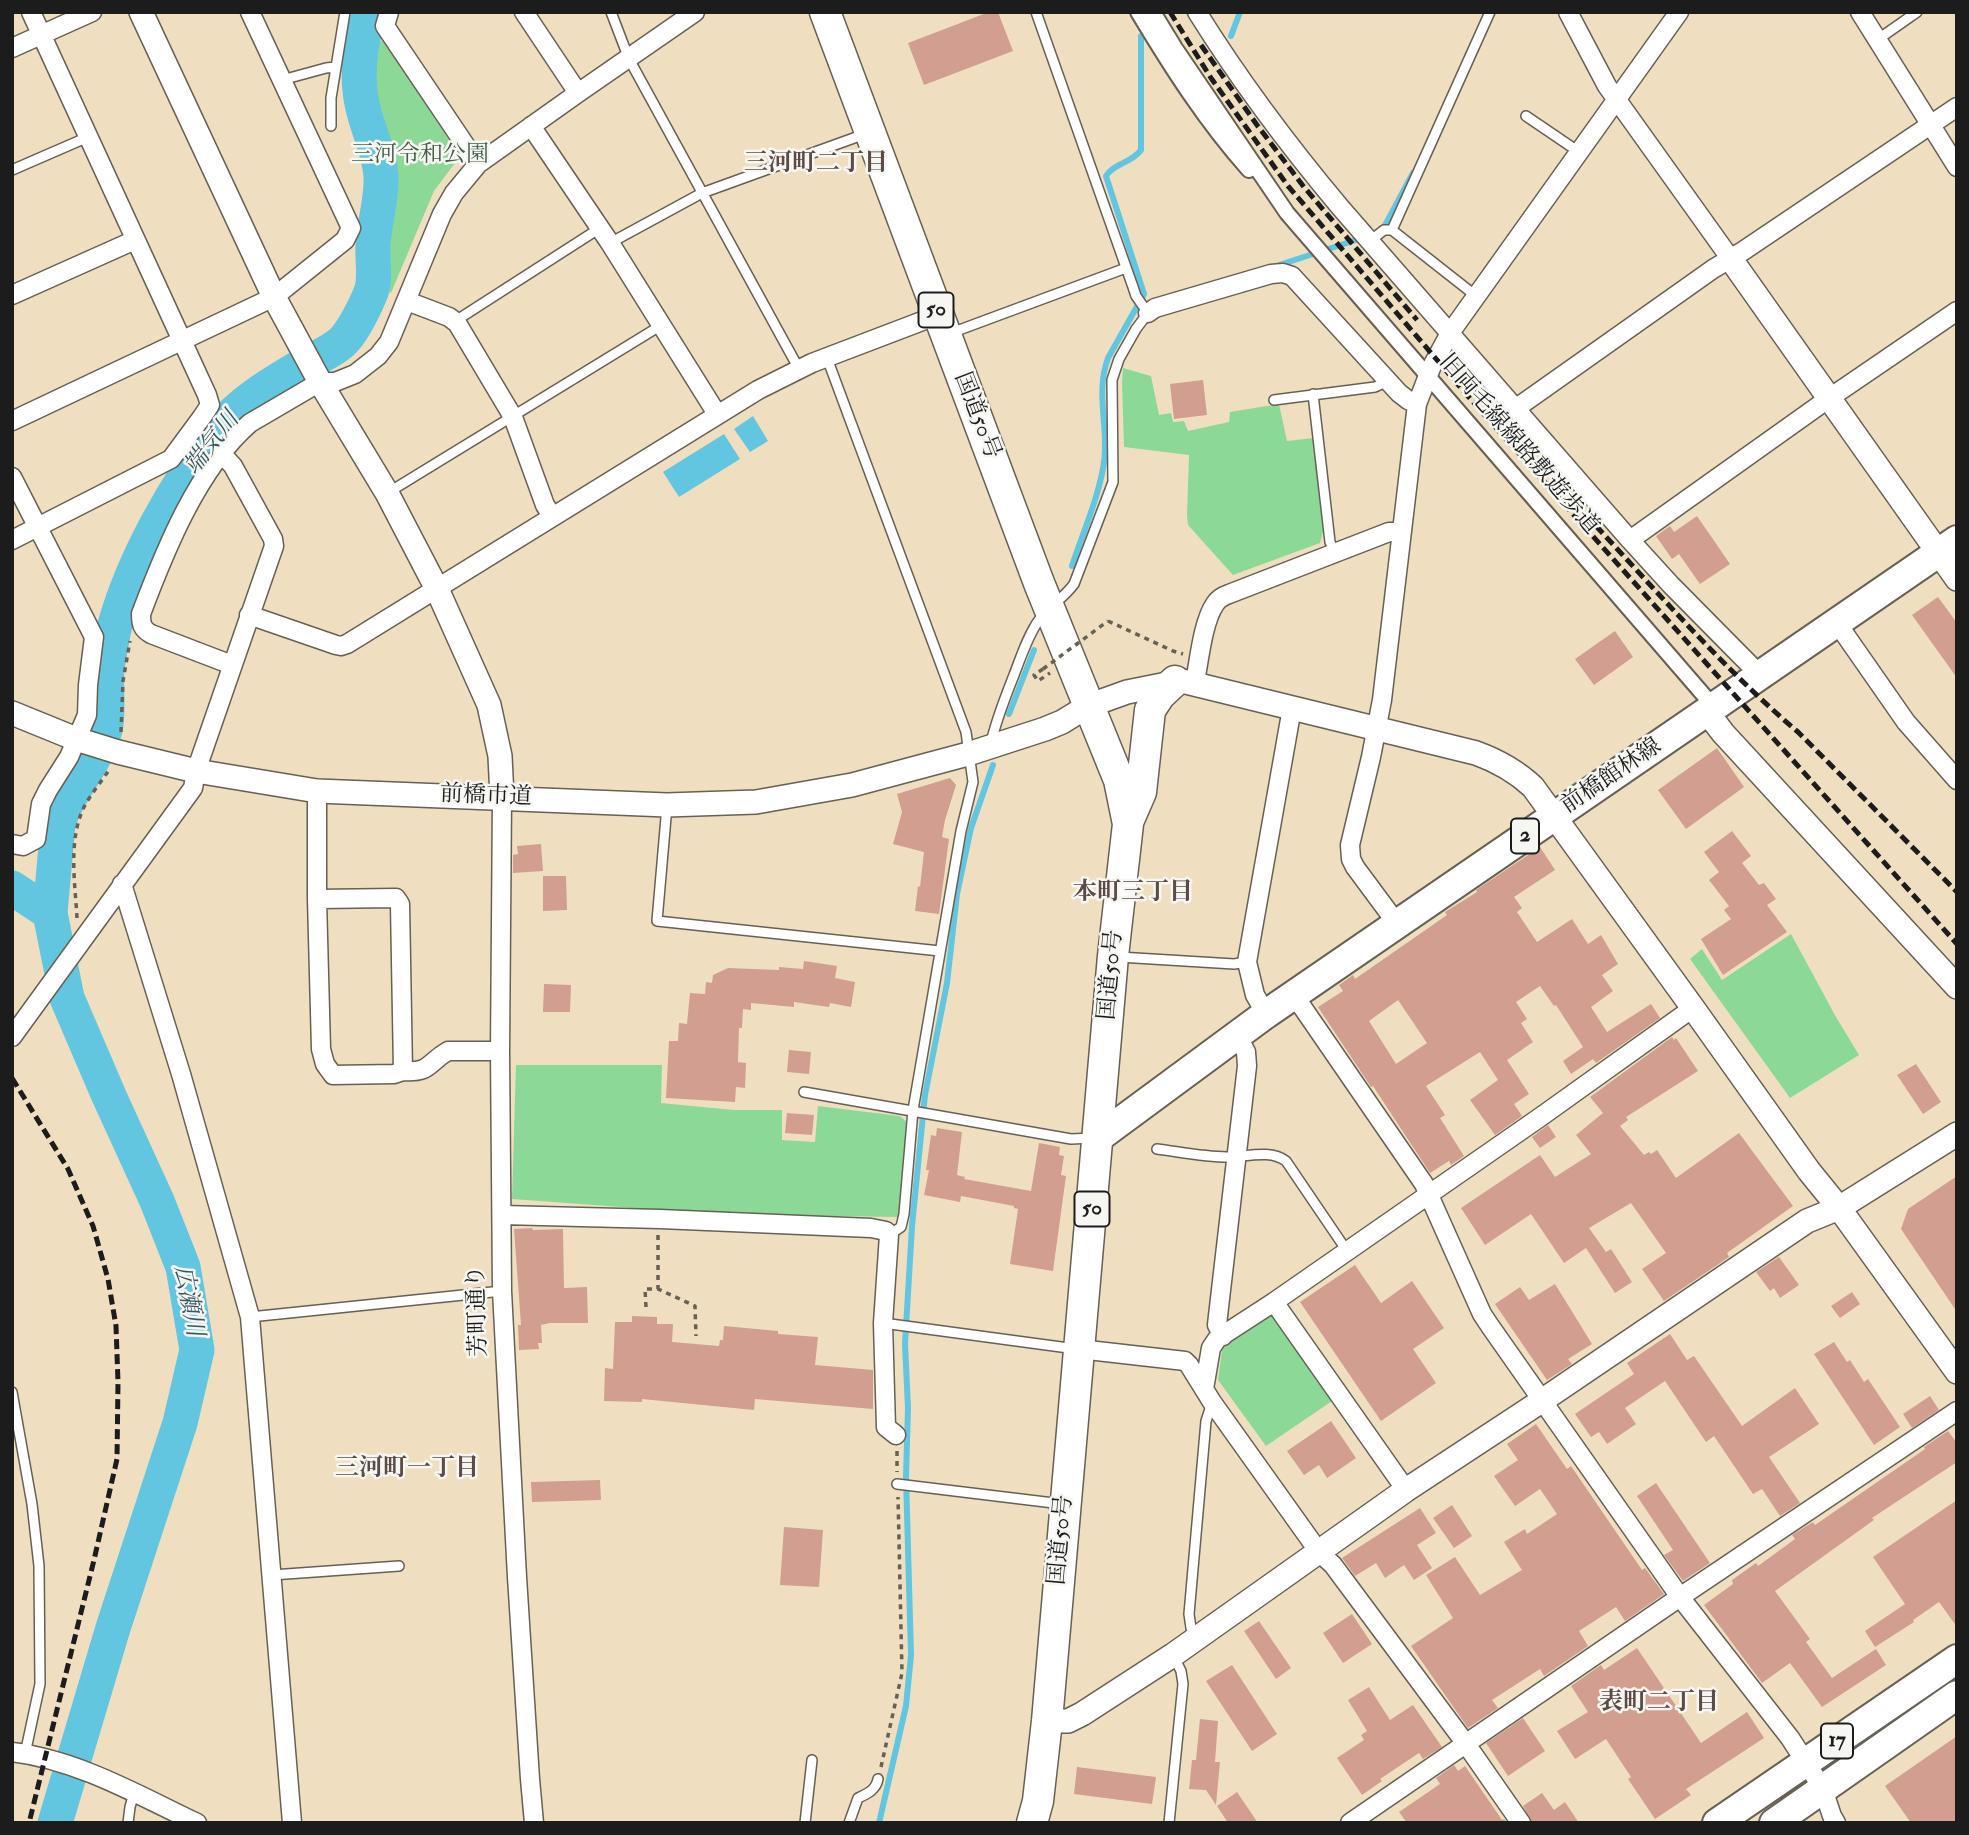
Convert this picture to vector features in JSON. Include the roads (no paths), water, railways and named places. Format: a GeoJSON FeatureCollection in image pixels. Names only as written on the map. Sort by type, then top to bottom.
{"type":"FeatureCollection","features":[{"type":"Feature","properties":{"kind":"highway","name":"国道50号"},"geometry":{"type":"LineString","coordinates":[[825,12],[1049,607],[1119,780],[1128,824],[1046,1721],[1038,1801],[1032,1823]]}},
{"type":"Feature","properties":{"kind":"highway"},"geometry":{"type":"LineString","coordinates":[[1128,824],[1141,792],[1150,710],[1160,695],[1185,682]]}},
{"type":"Feature","properties":{"kind":"main road","name":"前橋館林線"},"geometry":{"type":"LineString","coordinates":[[1098,1138],[1266,1014],[1947,547]]}},
{"type":"Feature","properties":{"kind":"main road","name":"17"},"geometry":{"type":"LineString","coordinates":[[1717,1823],[1957,1659]]}},
{"type":"Feature","properties":{"kind":"main road","name":"17"},"geometry":{"type":"LineString","coordinates":[[1774,1823],[1957,1695]]}},
{"type":"Feature","properties":{"kind":"street"},"geometry":{"type":"LineString","coordinates":[[12,540],[172,459],[210,405],[31,12]]}},
{"type":"Feature","properties":{"kind":"street"},"geometry":{"type":"LineString","coordinates":[[12,48],[92,12]]}},
{"type":"Feature","properties":{"kind":"street"},"geometry":{"type":"LineString","coordinates":[[141,12],[274,297],[318,378],[387,493],[437,589],[489,705],[500,756],[502,797]]}},
{"type":"Feature","properties":{"kind":"street"},"geometry":{"type":"LineString","coordinates":[[12,421],[274,297],[345,240],[351,228],[250,12]]}},
{"type":"Feature","properties":{"kind":"street"},"geometry":{"type":"LineString","coordinates":[[388,12],[385,26],[478,164]]}},
{"type":"Feature","properties":{"kind":"street"},"geometry":{"type":"LineString","coordinates":[[524,12],[578,93]]}},
{"type":"Feature","properties":{"kind":"street"},"geometry":{"type":"LineString","coordinates":[[232,665],[151,634],[145,631],[141,624],[141,614],[162,559],[188,505],[222,454],[250,423],[318,378],[335,382],[355,374],[378,356],[389,342],[442,214],[454,193],[478,164],[695,12]]}},
{"type":"Feature","properties":{"kind":"street","name":"旧両毛線線路敷遊歩道"},"geometry":{"type":"LineString","coordinates":[[1138,12],[1172,70],[1228,147],[1427,376],[1710,710]]}},
{"type":"Feature","properties":{"kind":"street","name":"旧両毛線線路敷遊歩道"},"geometry":{"type":"LineString","coordinates":[[1153,12],[1287,213]]}},
{"type":"Feature","properties":{"kind":"street"},"geometry":{"type":"LineString","coordinates":[[1196,12],[1290,145],[1370,241],[1630,540],[1760,675]]}},
{"type":"Feature","properties":{"kind":"street"},"geometry":{"type":"LineString","coordinates":[[1568,12],[1600,75],[1616,99],[1828,399],[1947,547],[1957,579]]}},
{"type":"Feature","properties":{"kind":"street"},"geometry":{"type":"LineString","coordinates":[[1398,925],[1355,867],[1350,845],[1382,700],[1417,404],[1427,376],[1450,333],[1679,12]]}},
{"type":"Feature","properties":{"kind":"street"},"geometry":{"type":"LineString","coordinates":[[1860,12],[1957,167]]}},
{"type":"Feature","properties":{"kind":"street"},"geometry":{"type":"LineString","coordinates":[[1515,409],[1713,269],[1957,107]]}},
{"type":"Feature","properties":{"kind":"street"},"geometry":{"type":"LineString","coordinates":[[531,127],[605,236],[717,414]]}},
{"type":"Feature","properties":{"kind":"street"},"geometry":{"type":"LineString","coordinates":[[12,295],[135,240]]}},
{"type":"Feature","properties":{"kind":"street"},"geometry":{"type":"LineString","coordinates":[[1148,313],[1155,308],[1271,274],[1283,273],[1292,276],[1388,381],[1408,400],[1417,404]]}},
{"type":"Feature","properties":{"kind":"street"},"geometry":{"type":"LineString","coordinates":[[407,301],[449,317],[457,323],[513,417],[545,505],[552,516]]}},
{"type":"Feature","properties":{"kind":"street"},"geometry":{"type":"LineString","coordinates":[[1630,540],[1957,311]]}},
{"type":"Feature","properties":{"kind":"street"},"geometry":{"type":"LineString","coordinates":[[249,615],[341,646],[758,390],[827,358],[942,325]]}},
{"type":"Feature","properties":{"kind":"street"},"geometry":{"type":"LineString","coordinates":[[12,1037],[193,788],[196,771],[274,546],[274,539],[233,466],[222,454]]}},
{"type":"Feature","properties":{"kind":"street"},"geometry":{"type":"LineString","coordinates":[[12,477],[93,637],[87,715],[69,757],[41,804],[36,839],[23,846],[12,844]]}},
{"type":"Feature","properties":{"kind":"street"},"geometry":{"type":"LineString","coordinates":[[1402,532],[1389,532],[1217,601],[1205,632],[1200,657],[1185,682],[1492,758],[1520,776],[1533,788],[1808,1171],[1839,1208],[1957,1372]]}},
{"type":"Feature","properties":{"kind":"street"},"geometry":{"type":"LineString","coordinates":[[1837,623],[1906,722],[1957,780]]}},
{"type":"Feature","properties":{"kind":"street","name":"前橋市道"},"geometry":{"type":"LineString","coordinates":[[12,713],[76,739],[118,752],[196,771],[317,791],[667,804],[756,802],[852,785],[979,750],[1054,726],[1088,706],[1127,692],[1185,682]]}},
{"type":"Feature","properties":{"kind":"street"},"geometry":{"type":"LineString","coordinates":[[1266,1014],[1255,995],[1247,962],[1292,708]]}},
{"type":"Feature","properties":{"kind":"street"},"geometry":{"type":"LineString","coordinates":[[1710,710],[1723,733],[1957,987]]}},
{"type":"Feature","properties":{"kind":"street"},"geometry":{"type":"LineString","coordinates":[[317,791],[321,1049],[333,1075],[418,1072],[426,1069],[448,1051],[500,1051]]}},
{"type":"Feature","properties":{"kind":"street","name":"芳町通り"},"geometry":{"type":"LineString","coordinates":[[502,797],[502,1291],[517,1577],[534,1823]]}},
{"type":"Feature","properties":{"kind":"street"},"geometry":{"type":"LineString","coordinates":[[122,884],[181,1074],[250,1317],[292,1823]]}},
{"type":"Feature","properties":{"kind":"street"},"geometry":{"type":"LineString","coordinates":[[317,899],[396,898],[400,904],[403,1071]]}},
{"type":"Feature","properties":{"kind":"street"},"geometry":{"type":"LineString","coordinates":[[1294,995],[1424,1184],[1482,1314],[1680,1597],[1787,1733],[1824,1789],[1836,1823]]}},
{"type":"Feature","properties":{"kind":"street"},"geometry":{"type":"LineString","coordinates":[[1208,1395],[1211,1348],[1217,1339],[1275,1302],[1693,1008]]}},
{"type":"Feature","properties":{"kind":"street"},"geometry":{"type":"LineString","coordinates":[[1223,1336],[1217,1325],[1247,1066],[1246,1052],[1237,1035]]}},
{"type":"Feature","properties":{"kind":"street"},"geometry":{"type":"LineString","coordinates":[[1046,1721],[1068,1721],[1082,1714],[1173,1655],[1406,1490],[1807,1221],[1839,1208],[1957,1134]]}},
{"type":"Feature","properties":{"kind":"street"},"geometry":{"type":"LineString","coordinates":[[502,1214],[871,1228],[886,1231],[889,1236],[883,1323],[886,1427],[896,1435]]}},
{"type":"Feature","properties":{"kind":"street"},"geometry":{"type":"LineString","coordinates":[[1275,1302],[1406,1490]]}},
{"type":"Feature","properties":{"kind":"street"},"geometry":{"type":"LineString","coordinates":[[1079,1349],[1185,1361],[1319,1552],[1333,1565],[1521,1823]]}},
{"type":"Feature","properties":{"kind":"street"},"geometry":{"type":"LineString","coordinates":[[1350,1823],[1957,1411]]}},
{"type":"Feature","properties":{"kind":"street"},"geometry":{"type":"LineString","coordinates":[[16,1753],[55,1761],[86,1772],[197,1823]]}},
{"type":"Feature","properties":{"kind":"lane"},"geometry":{"type":"LineString","coordinates":[[331,126],[331,98],[345,12]]}},
{"type":"Feature","properties":{"kind":"lane"},"geometry":{"type":"LineString","coordinates":[[611,12],[629,59],[799,369]]}},
{"type":"Feature","properties":{"kind":"lane"},"geometry":{"type":"LineString","coordinates":[[889,1236],[901,1227],[904,1214],[913,1110],[961,831],[979,750],[995,725],[1037,622],[1074,584],[1113,481],[1112,380],[1119,359],[1148,313],[1136,296],[1036,12]]}},
{"type":"Feature","properties":{"kind":"lane"},"geometry":{"type":"LineString","coordinates":[[1392,230],[1490,12]]}},
{"type":"Feature","properties":{"kind":"lane"},"geometry":{"type":"LineString","coordinates":[[1877,40],[1917,12]]}},
{"type":"Feature","properties":{"kind":"lane"},"geometry":{"type":"LineString","coordinates":[[282,80],[336,66]]}},
{"type":"Feature","properties":{"kind":"lane"},"geometry":{"type":"LineString","coordinates":[[1526,116],[1579,152]]}},
{"type":"Feature","properties":{"kind":"lane"},"geometry":{"type":"LineString","coordinates":[[457,323],[460,318],[605,236],[702,193],[869,132]]}},
{"type":"Feature","properties":{"kind":"lane"},"geometry":{"type":"LineString","coordinates":[[12,170],[88,137]]}},
{"type":"Feature","properties":{"kind":"lane"},"geometry":{"type":"LineString","coordinates":[[1370,241],[1384,230],[1392,230],[1476,296]]}},
{"type":"Feature","properties":{"kind":"lane"},"geometry":{"type":"LineString","coordinates":[[942,325],[1126,268]]}},
{"type":"Feature","properties":{"kind":"lane"},"geometry":{"type":"LineString","coordinates":[[387,493],[660,326]]}},
{"type":"Feature","properties":{"kind":"lane"},"geometry":{"type":"LineString","coordinates":[[827,358],[966,732],[979,750]]}},
{"type":"Feature","properties":{"kind":"lane"},"geometry":{"type":"LineString","coordinates":[[1274,400],[1376,387],[1388,381]]}},
{"type":"Feature","properties":{"kind":"lane"},"geometry":{"type":"LineString","coordinates":[[1313,394],[1330,542],[1335,553]]}},
{"type":"Feature","properties":{"kind":"lane"},"geometry":{"type":"LineString","coordinates":[[667,804],[657,922],[940,951]]}},
{"type":"Feature","properties":{"kind":"lane"},"geometry":{"type":"LineString","coordinates":[[1114,956],[1234,964],[1247,962]]}},
{"type":"Feature","properties":{"kind":"lane"},"geometry":{"type":"LineString","coordinates":[[804,1092],[1071,1139],[1098,1138]]}},
{"type":"Feature","properties":{"kind":"lane"},"geometry":{"type":"LineString","coordinates":[[1157,1149],[1226,1157],[1276,1155],[1286,1161],[1347,1251]]}},
{"type":"Feature","properties":{"kind":"lane"},"geometry":{"type":"LineString","coordinates":[[250,1317],[502,1291]]}},
{"type":"Feature","properties":{"kind":"lane"},"geometry":{"type":"LineString","coordinates":[[883,1323],[1079,1349]]}},
{"type":"Feature","properties":{"kind":"lane"},"geometry":{"type":"LineString","coordinates":[[12,1392],[37,1534],[39,1580],[40,1684],[16,1753]]}},
{"type":"Feature","properties":{"kind":"lane"},"geometry":{"type":"LineString","coordinates":[[1196,1639],[1189,1614],[1208,1395]]}},
{"type":"Feature","properties":{"kind":"lane"},"geometry":{"type":"LineString","coordinates":[[897,1484],[1066,1504]]}},
{"type":"Feature","properties":{"kind":"lane"},"geometry":{"type":"LineString","coordinates":[[272,1575],[399,1566]]}},
{"type":"Feature","properties":{"kind":"lane"},"geometry":{"type":"LineString","coordinates":[[1169,1823],[1182,1684],[1181,1671],[1173,1655]]}},
{"type":"Feature","properties":{"kind":"lane"},"geometry":{"type":"LineString","coordinates":[[805,1823],[812,1759]]}},
{"type":"Feature","properties":{"kind":"lane"},"geometry":{"type":"LineString","coordinates":[[849,1823],[858,1798],[877,1786],[878,1779]]}},
{"type":"Feature","properties":{"kind":"lane"},"geometry":{"type":"LineString","coordinates":[[128,1823],[134,1793]]}},
{"type":"Feature","properties":{"kind":"water"},"geometry":{"type":"Polygon","coordinates":[[[753,416],[768,441],[750,452],[734,429],[753,416]]]}},
{"type":"Feature","properties":{"kind":"water"},"geometry":{"type":"Polygon","coordinates":[[[724,434],[740,459],[679,497],[663,472],[724,434]]]}},
{"type":"Feature","properties":{"kind":"waterway","name":"端気川"},"geometry":{"type":"LineString","coordinates":[[50,913],[58,824],[68,800],[101,743],[107,714],[107,670],[115,625],[144,549],[172,498],[218,430],[247,401],[341,343],[356,323],[371,292],[381,177],[362,103],[359,77],[363,37],[370,12]]}},
{"type":"Feature","properties":{"kind":"waterway"},"geometry":{"type":"LineString","coordinates":[[1231,36],[1240,12]]}},
{"type":"Feature","properties":{"kind":"waterway"},"geometry":{"type":"LineString","coordinates":[[1072,566],[1102,475],[1105,449],[1102,397],[1104,371],[1108,358],[1144,294],[1106,176],[1141,150],[1141,36]]}},
{"type":"Feature","properties":{"kind":"waterway"},"geometry":{"type":"LineString","coordinates":[[1382,231],[1413,173]]}},
{"type":"Feature","properties":{"kind":"waterway"},"geometry":{"type":"LineString","coordinates":[[1273,267],[1362,238]]}},
{"type":"Feature","properties":{"kind":"waterway"},"geometry":{"type":"LineString","coordinates":[[1009,714],[1034,650]]}},
{"type":"Feature","properties":{"kind":"waterway"},"geometry":{"type":"LineString","coordinates":[[879,1823],[906,1706],[911,1655],[905,1344],[912,1226],[925,1095],[947,983],[957,894],[971,828],[993,765]]}},
{"type":"Feature","properties":{"kind":"waterway","name":"広瀬川"},"geometry":{"type":"LineString","coordinates":[[12,888],[50,913],[67,998],[157,1201],[183,1267],[197,1350],[180,1423],[113,1628],[55,1823]]}},
{"type":"Feature","properties":{"kind":"railway"},"geometry":{"type":"LineString","coordinates":[[1170,12],[1211,78],[1288,186],[1473,402],[1957,944]]}},
{"type":"Feature","properties":{"kind":"railway"},"geometry":{"type":"LineString","coordinates":[[1201,45],[1304,187],[1417,320]]}},
{"type":"Feature","properties":{"kind":"railway"},"geometry":{"type":"LineString","coordinates":[[1453,363],[1506,424]]}},
{"type":"Feature","properties":{"kind":"railway"},"geometry":{"type":"LineString","coordinates":[[1596,526],[1719,658],[1798,732],[1957,892]]}},
{"type":"Feature","properties":{"kind":"railway"},"geometry":{"type":"LineString","coordinates":[[12,1078],[68,1169],[93,1226],[108,1279],[116,1326],[118,1382],[117,1459],[29,1823]]}},
{"type":"Feature","properties":{"kind":"district","name":"三河町二丁目"},"geometry":{"type":"Point","coordinates":[816,165]}},
{"type":"Feature","properties":{"kind":"district","name":"本町三丁目"},"geometry":{"type":"Point","coordinates":[1133,894]}},
{"type":"Feature","properties":{"kind":"district","name":"三河町一丁目"},"geometry":{"type":"Point","coordinates":[407,1470]}},
{"type":"Feature","properties":{"kind":"district","name":"表町二丁目"},"geometry":{"type":"Point","coordinates":[1659,1704]}},
{"type":"Feature","properties":{"kind":"park label","name":"三河令和公園"},"geometry":{"type":"Point","coordinates":[420,156]}}]}
